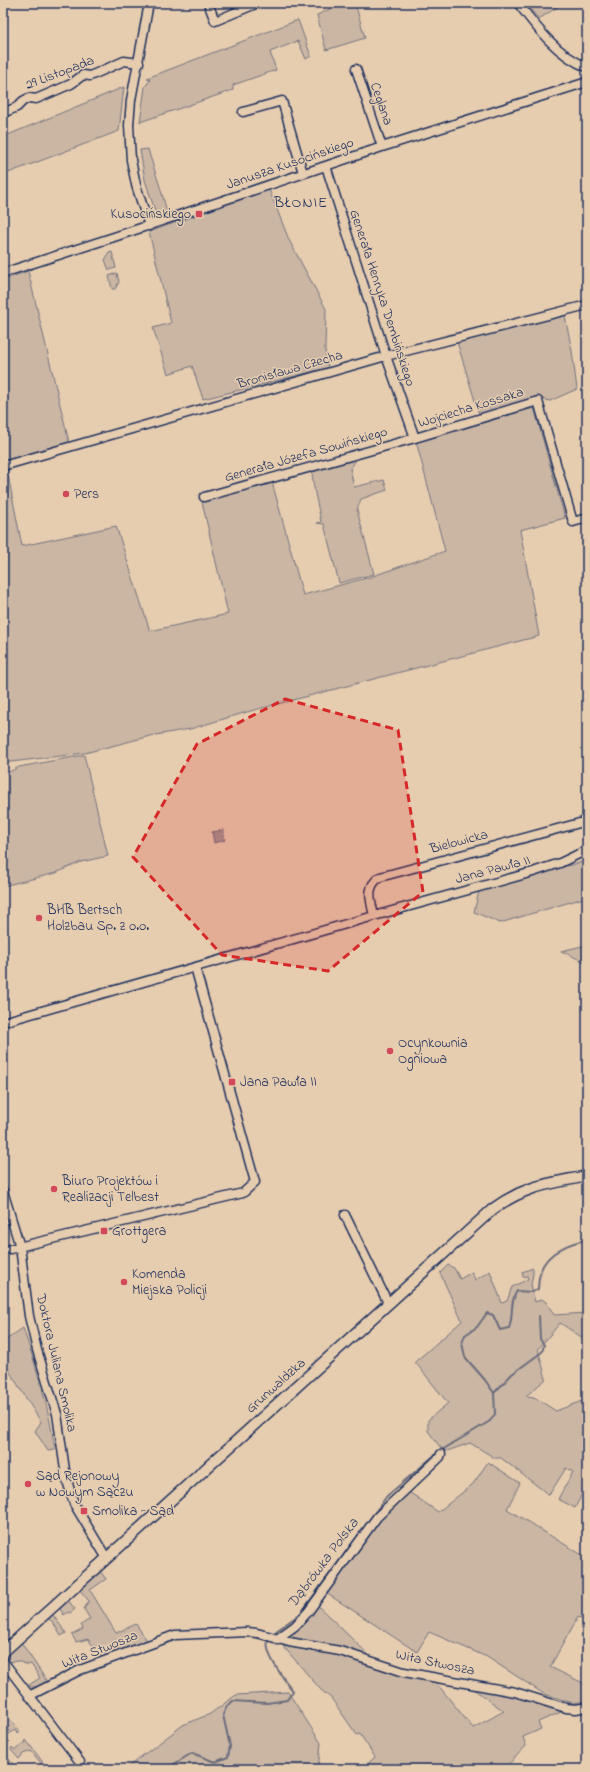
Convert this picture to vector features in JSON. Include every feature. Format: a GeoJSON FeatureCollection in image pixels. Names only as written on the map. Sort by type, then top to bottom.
{"type":"FeatureCollection","features":[{"type":"Feature","properties":{"kind":"street"},"geometry":{"type":"LineString","coordinates":[[149,3],[131,100],[129,141],[136,185],[149,226]]}},
{"type":"Feature","properties":{"kind":"street"},"geometry":{"type":"LineString","coordinates":[[208,3],[215,21],[258,3]]}},
{"type":"Feature","properties":{"kind":"street"},"geometry":{"type":"LineString","coordinates":[[518,3],[557,48],[572,59],[587,67]]}},
{"type":"Feature","properties":{"kind":"street","name":"29 Listopada"},"geometry":{"type":"LineString","coordinates":[[3,113],[17,107],[29,98],[36,99],[71,84],[83,75],[90,76],[124,61],[139,63]]}},
{"type":"Feature","properties":{"kind":"street","name":"Ceglana"},"geometry":{"type":"LineString","coordinates":[[356,69],[382,147]]}},
{"type":"Feature","properties":{"kind":"street","name":"Janusza Kusocińskiego"},"geometry":{"type":"LineString","coordinates":[[3,273],[149,226],[382,147],[587,82]]}},
{"type":"Feature","properties":{"kind":"street"},"geometry":{"type":"LineString","coordinates":[[243,112],[282,101],[303,173]]}},
{"type":"Feature","properties":{"kind":"street","name":"Generała Henryka Dembińskiego"},"geometry":{"type":"LineString","coordinates":[[326,166],[386,356],[415,438]]}},
{"type":"Feature","properties":{"kind":"street","name":"Bronisława Czecha"},"geometry":{"type":"LineString","coordinates":[[3,466],[386,356],[587,305]]}},
{"type":"Feature","properties":{"kind":"street","name":"Wojciecha Kossaka"},"geometry":{"type":"LineString","coordinates":[[415,438],[538,401],[573,522],[587,518]]}},
{"type":"Feature","properties":{"kind":"street","name":"Generała Józefa Sowińskiego"},"geometry":{"type":"LineString","coordinates":[[204,497],[415,438]]}},
{"type":"Feature","properties":{"kind":"street","name":"Bielowicka"},"geometry":{"type":"LineString","coordinates":[[374,916],[370,891],[372,884],[380,876],[587,821]]}},
{"type":"Feature","properties":{"kind":"street","name":"Jana Pawła II"},"geometry":{"type":"LineString","coordinates":[[3,1022],[533,872],[560,863],[587,850]]}},
{"type":"Feature","properties":{"kind":"street"},"geometry":{"type":"LineString","coordinates":[[10,1249],[243,1193],[255,1182],[195,967]]}},
{"type":"Feature","properties":{"kind":"street","name":"Grunwaldzka"},"geometry":{"type":"LineString","coordinates":[[3,1652],[388,1302],[482,1219],[503,1202],[533,1187],[587,1176]]}},
{"type":"Feature","properties":{"kind":"street","name":"Doktora Juliana Smolika"},"geometry":{"type":"LineString","coordinates":[[3,1191],[20,1247],[30,1316],[37,1350],[57,1414],[66,1477],[74,1504],[106,1557]]}},
{"type":"Feature","properties":{"kind":"street"},"geometry":{"type":"LineString","coordinates":[[345,1215],[388,1302]]}},
{"type":"Feature","properties":{"kind":"street"},"geometry":{"type":"LineString","coordinates":[[273,1638],[281,1636],[295,1626],[308,1612],[377,1516],[440,1457],[441,1454]]}},
{"type":"Feature","properties":{"kind":"street","name":"Wita Stwosza"},"geometry":{"type":"LineString","coordinates":[[29,1696],[80,1670],[175,1635],[247,1632],[340,1650],[404,1672],[516,1692],[566,1708],[576,1709],[587,1707]]}},
{"type":"Feature","properties":{"kind":"street"},"geometry":{"type":"LineString","coordinates":[[3,1661],[80,1762]]}},
{"type":"Feature","properties":{"kind":"highlighted area"},"geometry":{"type":"Polygon","coordinates":[[[285,699],[398,730],[423,892],[328,971],[222,955],[133,857],[197,744],[285,699]]]}},
{"type":"Feature","properties":{"kind":"shaded area"},"geometry":{"type":"Polygon","coordinates":[[[328,3],[355,3],[365,38],[326,50],[317,15],[330,9],[328,3]]]}},
{"type":"Feature","properties":{"kind":"shaded area"},"geometry":{"type":"Polygon","coordinates":[[[525,3],[563,3],[539,19],[525,3]]]}},
{"type":"Feature","properties":{"kind":"shaded area"},"geometry":{"type":"Polygon","coordinates":[[[298,20],[311,56],[306,59],[298,41],[270,52],[276,70],[233,85],[233,90],[140,122],[145,87],[150,80],[147,78],[298,20]]]}},
{"type":"Feature","properties":{"kind":"shaded area"},"geometry":{"type":"Polygon","coordinates":[[[124,87],[119,131],[3,175],[3,137],[124,87]]]}},
{"type":"Feature","properties":{"kind":"shaded area"},"geometry":{"type":"Polygon","coordinates":[[[148,149],[167,214],[157,217],[145,180],[140,150],[148,149]]]}},
{"type":"Feature","properties":{"kind":"shaded area"},"geometry":{"type":"Polygon","coordinates":[[[269,189],[289,240],[326,309],[325,350],[328,368],[203,399],[192,366],[168,374],[153,328],[171,323],[149,232],[269,189]]]}},
{"type":"Feature","properties":{"kind":"shaded area"},"geometry":{"type":"Polygon","coordinates":[[[112,252],[116,268],[109,270],[105,260],[109,253],[112,252]]]}},
{"type":"Feature","properties":{"kind":"shaded area"},"geometry":{"type":"Polygon","coordinates":[[[28,271],[69,442],[3,461],[3,280],[28,271]]]}},
{"type":"Feature","properties":{"kind":"shaded area"},"geometry":{"type":"Polygon","coordinates":[[[117,273],[119,282],[115,289],[112,289],[109,276],[117,273]]]}},
{"type":"Feature","properties":{"kind":"shaded area"},"geometry":{"type":"Polygon","coordinates":[[[565,316],[572,351],[577,389],[550,401],[541,399],[479,414],[457,342],[565,316]]]}},
{"type":"Feature","properties":{"kind":"shaded area"},"geometry":{"type":"Polygon","coordinates":[[[534,408],[565,518],[520,530],[539,636],[247,712],[190,729],[150,736],[85,753],[3,763],[3,471],[7,470],[22,546],[116,526],[150,631],[228,614],[202,502],[272,482],[303,595],[370,577],[445,551],[416,441],[534,408]]]}},
{"type":"Feature","properties":{"kind":"shaded area"},"geometry":{"type":"Polygon","coordinates":[[[358,457],[350,469],[354,487],[384,480],[387,490],[361,499],[357,510],[374,574],[339,583],[324,524],[317,523],[321,522],[314,491],[312,472],[318,466],[358,457]]]}},
{"type":"Feature","properties":{"kind":"shaded area"},"geometry":{"type":"Polygon","coordinates":[[[84,755],[108,856],[81,862],[56,873],[3,886],[3,775],[19,767],[84,755]]]}},
{"type":"Feature","properties":{"kind":"shaded area"},"geometry":{"type":"Polygon","coordinates":[[[223,830],[225,840],[214,843],[212,832],[223,830]]]}},
{"type":"Feature","properties":{"kind":"shaded area"},"geometry":{"type":"Polygon","coordinates":[[[587,861],[587,897],[500,923],[474,912],[480,887],[587,861]]]}},
{"type":"Feature","properties":{"kind":"shaded area"},"geometry":{"type":"Polygon","coordinates":[[[587,945],[587,963],[561,951],[587,945]]]}},
{"type":"Feature","properties":{"kind":"shaded area"},"geometry":{"type":"Polygon","coordinates":[[[448,1265],[454,1268],[460,1279],[472,1272],[475,1280],[490,1271],[502,1303],[507,1301],[512,1287],[528,1279],[527,1276],[523,1277],[522,1272],[533,1268],[531,1284],[535,1302],[542,1299],[547,1303],[554,1315],[587,1313],[586,1340],[560,1323],[538,1349],[546,1379],[526,1396],[534,1397],[556,1411],[587,1399],[587,1484],[575,1508],[558,1499],[573,1472],[566,1468],[549,1495],[501,1458],[495,1458],[470,1443],[444,1452],[428,1431],[428,1420],[448,1403],[415,1362],[462,1321],[440,1273],[448,1265]]]}},
{"type":"Feature","properties":{"kind":"shaded area"},"geometry":{"type":"Polygon","coordinates":[[[23,1328],[42,1389],[55,1450],[48,1451],[35,1431],[41,1422],[3,1361],[3,1342],[23,1328]]]}},
{"type":"Feature","properties":{"kind":"shaded area"},"geometry":{"type":"Polygon","coordinates":[[[488,1462],[520,1483],[507,1509],[587,1558],[587,1620],[578,1617],[550,1667],[587,1685],[587,1701],[573,1703],[544,1694],[487,1657],[429,1632],[417,1652],[326,1593],[367,1534],[409,1492],[438,1512],[473,1484],[488,1462]]]}},
{"type":"Feature","properties":{"kind":"shaded area"},"geometry":{"type":"Polygon","coordinates":[[[100,1571],[106,1579],[90,1590],[116,1633],[136,1624],[148,1642],[97,1659],[99,1655],[88,1639],[76,1642],[72,1635],[83,1629],[81,1625],[90,1619],[84,1609],[89,1601],[79,1589],[100,1571]]]}},
{"type":"Feature","properties":{"kind":"shaded area"},"geometry":{"type":"Polygon","coordinates":[[[67,1599],[75,1609],[64,1615],[59,1607],[67,1599]]]}},
{"type":"Feature","properties":{"kind":"shaded area"},"geometry":{"type":"Polygon","coordinates":[[[317,1605],[373,1659],[288,1636],[301,1625],[317,1605]]]}},
{"type":"Feature","properties":{"kind":"shaded area"},"geometry":{"type":"Polygon","coordinates":[[[52,1614],[66,1633],[61,1636],[53,1622],[47,1618],[52,1614]]]}},
{"type":"Feature","properties":{"kind":"shaded area"},"geometry":{"type":"Polygon","coordinates":[[[21,1642],[48,1683],[38,1687],[31,1687],[29,1685],[40,1678],[31,1664],[28,1665],[18,1661],[7,1662],[3,1656],[21,1642]]]}},
{"type":"Feature","properties":{"kind":"shaded area"},"geometry":{"type":"Polygon","coordinates":[[[283,1646],[349,1656],[433,1679],[473,1728],[504,1711],[469,1686],[505,1691],[566,1710],[538,1722],[541,1729],[523,1737],[526,1746],[504,1769],[362,1769],[375,1757],[360,1734],[357,1735],[331,1698],[321,1690],[283,1646]]]}},
{"type":"Feature","properties":{"kind":"shaded area"},"geometry":{"type":"Polygon","coordinates":[[[288,1692],[321,1743],[318,1769],[125,1769],[183,1725],[210,1714],[236,1695],[288,1692]]]}},
{"type":"Feature","properties":{"kind":"shaded area"},"geometry":{"type":"Polygon","coordinates":[[[3,1710],[20,1732],[18,1734],[15,1730],[5,1737],[8,1741],[5,1742],[3,1740],[3,1726],[8,1722],[3,1716],[3,1710]]]}},
{"type":"Feature","properties":{"kind":"shaded area"},"geometry":{"type":"Polygon","coordinates":[[[26,1740],[48,1769],[43,1769],[45,1768],[31,1751],[23,1754],[19,1759],[11,1750],[12,1747],[15,1750],[25,1743],[26,1740]]]}},
{"type":"Feature","properties":{"kind":"shaded area"},"geometry":{"type":"Polygon","coordinates":[[[3,1752],[17,1769],[3,1769],[3,1752]]]}},
{"type":"Feature","properties":{"kind":"waterway","name":"Dąbrówka Polska"},"geometry":{"type":"LineString","coordinates":[[442,1450],[490,1421],[495,1414],[494,1393],[465,1357],[462,1343],[465,1335],[477,1327],[487,1313],[493,1315],[500,1330],[509,1328],[513,1300],[517,1291],[532,1292],[538,1289],[541,1270],[548,1258],[560,1249],[573,1243],[587,1240]]}},
{"type":"Feature","properties":{"kind":"waterway"},"geometry":{"type":"LineString","coordinates":[[494,1393],[512,1374],[542,1352],[544,1345],[540,1339],[539,1316]]}},
{"type":"Feature","properties":{"kind":"waterway","name":"Dąbrówka Polska"},"geometry":{"type":"LineString","coordinates":[[272,1634],[300,1614],[387,1496],[437,1453]]}},
{"type":"Feature","properties":{"kind":"waterway","name":"Dąbrówka Polska"},"geometry":{"type":"LineString","coordinates":[[166,1769],[192,1753],[215,1762],[228,1757],[230,1746],[223,1715],[227,1706],[233,1701],[267,1703],[287,1700],[293,1691],[280,1674],[271,1658],[267,1644],[269,1639]]}},
{"type":"Feature","properties":{"kind":"place","name":"Kusocińskiego"},"geometry":{"type":"Point","coordinates":[199,214]}},
{"type":"Feature","properties":{"kind":"place","name":"Pers"},"geometry":{"type":"Point","coordinates":[66,494]}},
{"type":"Feature","properties":{"kind":"place","name":"BHB Bertsch Holzbau Sp. z o.o."},"geometry":{"type":"Point","coordinates":[39,918]}},
{"type":"Feature","properties":{"kind":"place","name":"Ocynkownia Ogniowa"},"geometry":{"type":"Point","coordinates":[390,1051]}},
{"type":"Feature","properties":{"kind":"place","name":"Jana Pawła II"},"geometry":{"type":"Point","coordinates":[232,1082]}},
{"type":"Feature","properties":{"kind":"place","name":"Biuro Projektów i Realizacji Telbest"},"geometry":{"type":"Point","coordinates":[54,1189]}},
{"type":"Feature","properties":{"kind":"place","name":"Grottgera"},"geometry":{"type":"Point","coordinates":[104,1231]}},
{"type":"Feature","properties":{"kind":"place","name":"Komenda Miejska Policji"},"geometry":{"type":"Point","coordinates":[124,1282]}},
{"type":"Feature","properties":{"kind":"place","name":"Sąd Rejonowy w Nowym Sączu"},"geometry":{"type":"Point","coordinates":[28,1484]}},
{"type":"Feature","properties":{"kind":"place","name":"Smolika - Sąd"},"geometry":{"type":"Point","coordinates":[84,1511]}},
{"type":"Feature","properties":{"kind":"district","name":"BŁONIE"},"geometry":{"type":"Point","coordinates":[301,203]}}]}
